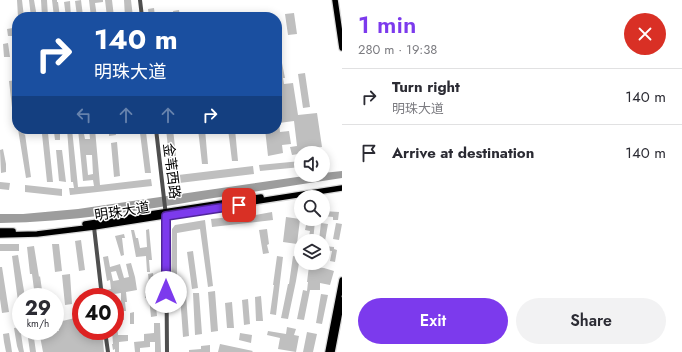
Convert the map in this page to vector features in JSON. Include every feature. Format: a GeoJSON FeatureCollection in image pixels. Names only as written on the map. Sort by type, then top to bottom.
{"type":"FeatureCollection","features":[{"type":"Feature","properties":{"kind":"main road"},"geometry":{"type":"LineString","coordinates":[[335,0],[342,48]]}},
{"type":"Feature","properties":{"kind":"main road"},"geometry":{"type":"LineString","coordinates":[[338,0],[342,27]]}},
{"type":"Feature","properties":{"kind":"main road","name":"明珠大道"},"geometry":{"type":"LineString","coordinates":[[0,231],[36,231],[342,185]]}},
{"type":"Feature","properties":{"kind":"main road","name":"明珠大道"},"geometry":{"type":"LineString","coordinates":[[0,235],[37,234],[94,227],[166,212],[342,188]]}},
{"type":"Feature","properties":{"kind":"main road"},"geometry":{"type":"LineString","coordinates":[[328,352],[342,280]]}},
{"type":"Feature","properties":{"kind":"main road"},"geometry":{"type":"LineString","coordinates":[[332,352],[342,300]]}},
{"type":"Feature","properties":{"kind":"street"},"geometry":{"type":"LineString","coordinates":[[140,0],[141,12]]}},
{"type":"Feature","properties":{"kind":"street","name":"金苇西路"},"geometry":{"type":"LineString","coordinates":[[157,134],[166,212],[167,352]]}},
{"type":"Feature","properties":{"kind":"street"},"geometry":{"type":"LineString","coordinates":[[94,227],[101,288]]}},
{"type":"Feature","properties":{"kind":"street"},"geometry":{"type":"LineString","coordinates":[[107,340],[108,352]]}},
{"type":"Feature","properties":{"kind":"shaded area"},"geometry":{"type":"Polygon","coordinates":[[[342,171],[342,178],[330,180],[330,172],[342,171]]]}},
{"type":"Feature","properties":{"kind":"shaded area"},"geometry":{"type":"Polygon","coordinates":[[[294,177],[294,182],[316,182],[130,212],[52,221],[0,223],[0,214],[23,214],[78,209],[294,177]]]}},
{"type":"Feature","properties":{"kind":"building"},"geometry":{"type":"Polygon","coordinates":[[[17,0],[22,0],[23,12],[18,12],[17,0]]]}},
{"type":"Feature","properties":{"kind":"building"},"geometry":{"type":"Polygon","coordinates":[[[29,0],[34,0],[36,12],[30,12],[29,0]]]}},
{"type":"Feature","properties":{"kind":"building"},"geometry":{"type":"Polygon","coordinates":[[[41,0],[47,0],[48,12],[42,12],[41,0]]]}},
{"type":"Feature","properties":{"kind":"building"},"geometry":{"type":"Polygon","coordinates":[[[52,0],[57,0],[59,12],[53,12],[52,0]]]}},
{"type":"Feature","properties":{"kind":"building"},"geometry":{"type":"Polygon","coordinates":[[[81,0],[82,12],[76,12],[75,1],[81,0]]]}},
{"type":"Feature","properties":{"kind":"building"},"geometry":{"type":"Polygon","coordinates":[[[89,0],[103,0],[103,2],[95,3],[96,12],[90,12],[89,0]]]}},
{"type":"Feature","properties":{"kind":"building"},"geometry":{"type":"Polygon","coordinates":[[[105,0],[112,0],[113,12],[106,12],[105,0]]]}},
{"type":"Feature","properties":{"kind":"building"},"geometry":{"type":"Polygon","coordinates":[[[124,0],[131,0],[132,12],[125,12],[124,0]]]}},
{"type":"Feature","properties":{"kind":"building"},"geometry":{"type":"Polygon","coordinates":[[[70,1],[71,12],[65,12],[64,2],[70,1]]]}},
{"type":"Feature","properties":{"kind":"building"},"geometry":{"type":"Polygon","coordinates":[[[154,8],[154,12],[148,12],[148,9],[154,8]]]}},
{"type":"Feature","properties":{"kind":"building"},"geometry":{"type":"Polygon","coordinates":[[[294,13],[297,34],[288,35],[285,14],[294,13]]]}},
{"type":"Feature","properties":{"kind":"building"},"geometry":{"type":"Polygon","coordinates":[[[12,28],[12,36],[8,36],[7,29],[12,28]]]}},
{"type":"Feature","properties":{"kind":"building"},"geometry":{"type":"Polygon","coordinates":[[[8,43],[10,57],[4,57],[3,44],[8,43]]]}},
{"type":"Feature","properties":{"kind":"building"},"geometry":{"type":"Polygon","coordinates":[[[282,63],[285,78],[283,78],[284,84],[293,83],[298,115],[317,113],[322,146],[297,146],[294,121],[282,123],[282,63]]]}},
{"type":"Feature","properties":{"kind":"building"},"geometry":{"type":"Polygon","coordinates":[[[305,73],[310,107],[303,108],[298,74],[305,73]]]}},
{"type":"Feature","properties":{"kind":"building"},"geometry":{"type":"Polygon","coordinates":[[[9,81],[12,81],[12,107],[9,81]]]}},
{"type":"Feature","properties":{"kind":"building"},"geometry":{"type":"Polygon","coordinates":[[[289,131],[291,144],[282,145],[283,153],[268,156],[266,134],[282,134],[282,132],[289,131]]]}},
{"type":"Feature","properties":{"kind":"building"},"geometry":{"type":"Polygon","coordinates":[[[19,134],[25,134],[31,177],[26,178],[19,134]]]}},
{"type":"Feature","properties":{"kind":"building"},"geometry":{"type":"Polygon","coordinates":[[[42,134],[48,134],[53,182],[47,182],[42,134]]]}},
{"type":"Feature","properties":{"kind":"building"},"geometry":{"type":"Polygon","coordinates":[[[54,134],[60,134],[60,140],[55,140],[54,134]]]}},
{"type":"Feature","properties":{"kind":"building"},"geometry":{"type":"Polygon","coordinates":[[[67,134],[73,134],[78,187],[94,186],[93,180],[83,181],[78,134],[84,134],[85,139],[90,139],[90,134],[95,134],[100,185],[151,179],[152,186],[70,195],[69,188],[74,188],[73,182],[71,182],[67,134]],[[86,155],[88,175],[93,174],[92,155],[86,155]]]}},
{"type":"Feature","properties":{"kind":"building"},"geometry":{"type":"Polygon","coordinates":[[[109,134],[116,134],[116,135],[109,136],[109,134]]]}},
{"type":"Feature","properties":{"kind":"building"},"geometry":{"type":"Polygon","coordinates":[[[140,134],[146,134],[151,173],[145,173],[140,134]]]}},
{"type":"Feature","properties":{"kind":"building"},"geometry":{"type":"Polygon","coordinates":[[[167,134],[174,134],[177,165],[170,166],[167,134]]]}},
{"type":"Feature","properties":{"kind":"building"},"geometry":{"type":"Polygon","coordinates":[[[199,134],[205,134],[208,164],[202,164],[199,134]]]}},
{"type":"Feature","properties":{"kind":"building"},"geometry":{"type":"Polygon","coordinates":[[[229,134],[235,134],[238,161],[232,161],[229,134]]]}},
{"type":"Feature","properties":{"kind":"building"},"geometry":{"type":"Polygon","coordinates":[[[117,142],[120,176],[114,177],[111,143],[117,142]]]}},
{"type":"Feature","properties":{"kind":"building"},"geometry":{"type":"Polygon","coordinates":[[[294,146],[294,155],[292,155],[290,147],[294,146]]]}},
{"type":"Feature","properties":{"kind":"building"},"geometry":{"type":"Polygon","coordinates":[[[3,149],[6,172],[1,173],[0,150],[3,149]]]}},
{"type":"Feature","properties":{"kind":"building"},"geometry":{"type":"Polygon","coordinates":[[[56,150],[62,150],[66,182],[59,181],[56,150]]]}},
{"type":"Feature","properties":{"kind":"building"},"geometry":{"type":"Polygon","coordinates":[[[294,162],[294,168],[260,171],[259,165],[294,162]]]}},
{"type":"Feature","properties":{"kind":"building"},"geometry":{"type":"Polygon","coordinates":[[[253,166],[254,174],[171,184],[170,176],[253,166]]]}},
{"type":"Feature","properties":{"kind":"building"},"geometry":{"type":"Polygon","coordinates":[[[0,182],[10,183],[9,190],[0,189],[0,182]]]}},
{"type":"Feature","properties":{"kind":"building"},"geometry":{"type":"Polygon","coordinates":[[[25,185],[62,189],[62,196],[25,192],[25,185]]]}},
{"type":"Feature","properties":{"kind":"building"},"geometry":{"type":"Polygon","coordinates":[[[330,211],[339,212],[338,220],[333,220],[333,217],[330,217],[330,211]]]}},
{"type":"Feature","properties":{"kind":"building"},"geometry":{"type":"Polygon","coordinates":[[[272,212],[273,220],[212,227],[211,219],[250,216],[272,212]]]}},
{"type":"Feature","properties":{"kind":"building"},"geometry":{"type":"Polygon","coordinates":[[[286,217],[294,218],[294,226],[299,226],[298,234],[294,234],[294,244],[283,242],[286,217]]]}},
{"type":"Feature","properties":{"kind":"building"},"geometry":{"type":"Polygon","coordinates":[[[205,220],[213,286],[208,287],[200,229],[177,233],[177,289],[171,289],[172,229],[175,225],[205,220]]]}},
{"type":"Feature","properties":{"kind":"building"},"geometry":{"type":"Polygon","coordinates":[[[336,223],[342,224],[339,240],[333,239],[336,223]]]}},
{"type":"Feature","properties":{"kind":"building"},"geometry":{"type":"Polygon","coordinates":[[[306,226],[314,226],[314,234],[309,234],[310,231],[305,230],[306,226]]]}},
{"type":"Feature","properties":{"kind":"building"},"geometry":{"type":"Polygon","coordinates":[[[321,226],[328,226],[326,234],[320,234],[321,226]]]}},
{"type":"Feature","properties":{"kind":"building"},"geometry":{"type":"Polygon","coordinates":[[[149,229],[152,260],[149,260],[150,272],[147,272],[146,256],[136,257],[131,230],[134,230],[136,238],[138,238],[140,248],[147,247],[146,230],[149,229]]]}},
{"type":"Feature","properties":{"kind":"building"},"geometry":{"type":"Polygon","coordinates":[[[267,229],[269,244],[267,245],[269,253],[263,254],[259,230],[267,229]]]}},
{"type":"Feature","properties":{"kind":"building"},"geometry":{"type":"Polygon","coordinates":[[[124,234],[125,238],[122,238],[124,255],[121,256],[115,236],[124,234]]]}},
{"type":"Feature","properties":{"kind":"building"},"geometry":{"type":"Polygon","coordinates":[[[81,240],[85,270],[79,271],[75,241],[81,240]]]}},
{"type":"Feature","properties":{"kind":"building"},"geometry":{"type":"Polygon","coordinates":[[[0,244],[19,244],[19,251],[0,251],[0,244]]]}},
{"type":"Feature","properties":{"kind":"building"},"geometry":{"type":"Polygon","coordinates":[[[52,244],[59,244],[62,271],[55,272],[52,244]]]}},
{"type":"Feature","properties":{"kind":"building"},"geometry":{"type":"Polygon","coordinates":[[[34,246],[42,288],[34,288],[32,274],[30,274],[27,247],[34,246]]]}},
{"type":"Feature","properties":{"kind":"building"},"geometry":{"type":"Polygon","coordinates":[[[330,247],[334,247],[334,249],[337,250],[335,262],[330,261],[332,251],[330,251],[330,247]]]}},
{"type":"Feature","properties":{"kind":"building"},"geometry":{"type":"Polygon","coordinates":[[[193,251],[198,288],[192,289],[187,252],[193,251]]]}},
{"type":"Feature","properties":{"kind":"building"},"geometry":{"type":"Polygon","coordinates":[[[18,255],[24,288],[16,288],[12,256],[18,255]]]}},
{"type":"Feature","properties":{"kind":"building"},"geometry":{"type":"Polygon","coordinates":[[[108,256],[110,267],[120,264],[124,278],[129,277],[126,264],[131,263],[137,290],[126,292],[126,311],[124,311],[124,288],[111,288],[110,280],[107,281],[103,257],[108,256]],[[116,271],[111,272],[113,281],[119,280],[116,271]]]}},
{"type":"Feature","properties":{"kind":"building"},"geometry":{"type":"Polygon","coordinates":[[[277,256],[283,257],[276,315],[270,314],[277,256]]]}},
{"type":"Feature","properties":{"kind":"building"},"geometry":{"type":"Polygon","coordinates":[[[294,256],[294,270],[298,270],[288,319],[281,318],[294,256]]]}},
{"type":"Feature","properties":{"kind":"building"},"geometry":{"type":"Polygon","coordinates":[[[0,267],[2,267],[9,312],[2,313],[0,299],[0,267]]]}},
{"type":"Feature","properties":{"kind":"building"},"geometry":{"type":"Polygon","coordinates":[[[308,270],[334,271],[330,285],[320,283],[320,290],[310,290],[304,320],[297,319],[303,290],[307,291],[308,270]]]}},
{"type":"Feature","properties":{"kind":"building"},"geometry":{"type":"Polygon","coordinates":[[[153,273],[155,291],[157,290],[158,297],[155,297],[157,316],[151,317],[149,297],[145,298],[145,293],[150,292],[148,274],[153,273]]]}},
{"type":"Feature","properties":{"kind":"building"},"geometry":{"type":"Polygon","coordinates":[[[70,274],[72,304],[65,305],[62,275],[70,274]]]}},
{"type":"Feature","properties":{"kind":"building"},"geometry":{"type":"Polygon","coordinates":[[[215,291],[218,331],[211,332],[208,292],[215,291]]]}},
{"type":"Feature","properties":{"kind":"building"},"geometry":{"type":"Polygon","coordinates":[[[193,293],[199,293],[202,334],[195,335],[193,293]]]}},
{"type":"Feature","properties":{"kind":"building"},"geometry":{"type":"Polygon","coordinates":[[[321,294],[328,295],[322,324],[316,323],[321,294]]]}},
{"type":"Feature","properties":{"kind":"building"},"geometry":{"type":"Polygon","coordinates":[[[180,295],[186,295],[189,336],[183,337],[180,295]]]}},
{"type":"Feature","properties":{"kind":"building"},"geometry":{"type":"Polygon","coordinates":[[[261,296],[263,321],[256,321],[255,297],[261,296]]]}},
{"type":"Feature","properties":{"kind":"building"},"geometry":{"type":"Polygon","coordinates":[[[248,299],[250,324],[244,325],[242,300],[248,299]]]}},
{"type":"Feature","properties":{"kind":"building"},"geometry":{"type":"Polygon","coordinates":[[[232,302],[234,328],[227,328],[225,303],[232,302]]]}},
{"type":"Feature","properties":{"kind":"building"},"geometry":{"type":"Polygon","coordinates":[[[134,312],[134,324],[130,324],[130,313],[134,312]]]}},
{"type":"Feature","properties":{"kind":"building"},"geometry":{"type":"Polygon","coordinates":[[[72,319],[72,340],[103,340],[104,352],[43,352],[41,340],[64,340],[64,321],[72,319]]]}},
{"type":"Feature","properties":{"kind":"building"},"geometry":{"type":"Polygon","coordinates":[[[154,323],[160,323],[161,352],[155,352],[155,342],[150,342],[150,347],[140,348],[140,352],[135,352],[134,342],[144,341],[144,334],[154,333],[154,323]]]}},
{"type":"Feature","properties":{"kind":"building"},"geometry":{"type":"Polygon","coordinates":[[[287,327],[296,329],[294,335],[299,336],[296,352],[278,349],[280,338],[267,335],[268,331],[286,334],[287,327]]]}},
{"type":"Feature","properties":{"kind":"building"},"geometry":{"type":"Polygon","coordinates":[[[307,332],[317,334],[313,352],[303,352],[307,332]]]}},
{"type":"Feature","properties":{"kind":"building"},"geometry":{"type":"Polygon","coordinates":[[[9,333],[12,352],[6,352],[3,334],[9,333]]]}},
{"type":"Feature","properties":{"kind":"building"},"geometry":{"type":"Polygon","coordinates":[[[240,333],[252,335],[251,343],[239,340],[240,333]]]}},
{"type":"Feature","properties":{"kind":"building"},"geometry":{"type":"Polygon","coordinates":[[[124,335],[128,335],[128,341],[119,342],[119,352],[115,352],[115,349],[113,350],[113,340],[124,340],[124,335]]]}},
{"type":"Feature","properties":{"kind":"building"},"geometry":{"type":"Polygon","coordinates":[[[16,340],[22,340],[24,352],[19,352],[16,340]]]}},
{"type":"Feature","properties":{"kind":"building"},"geometry":{"type":"Polygon","coordinates":[[[28,340],[34,340],[36,352],[30,352],[28,340]]]}},
{"type":"Feature","properties":{"kind":"building"},"geometry":{"type":"Polygon","coordinates":[[[220,344],[253,351],[218,352],[220,344]]]}},
{"type":"Feature","properties":{"kind":"building"},"geometry":{"type":"Polygon","coordinates":[[[210,345],[210,352],[189,352],[189,350],[201,349],[201,346],[210,345]]]}},
{"type":"Feature","properties":{"kind":"route"},"geometry":{"type":"LineString","coordinates":[[166,292],[166,216],[239,205]]}}]}
